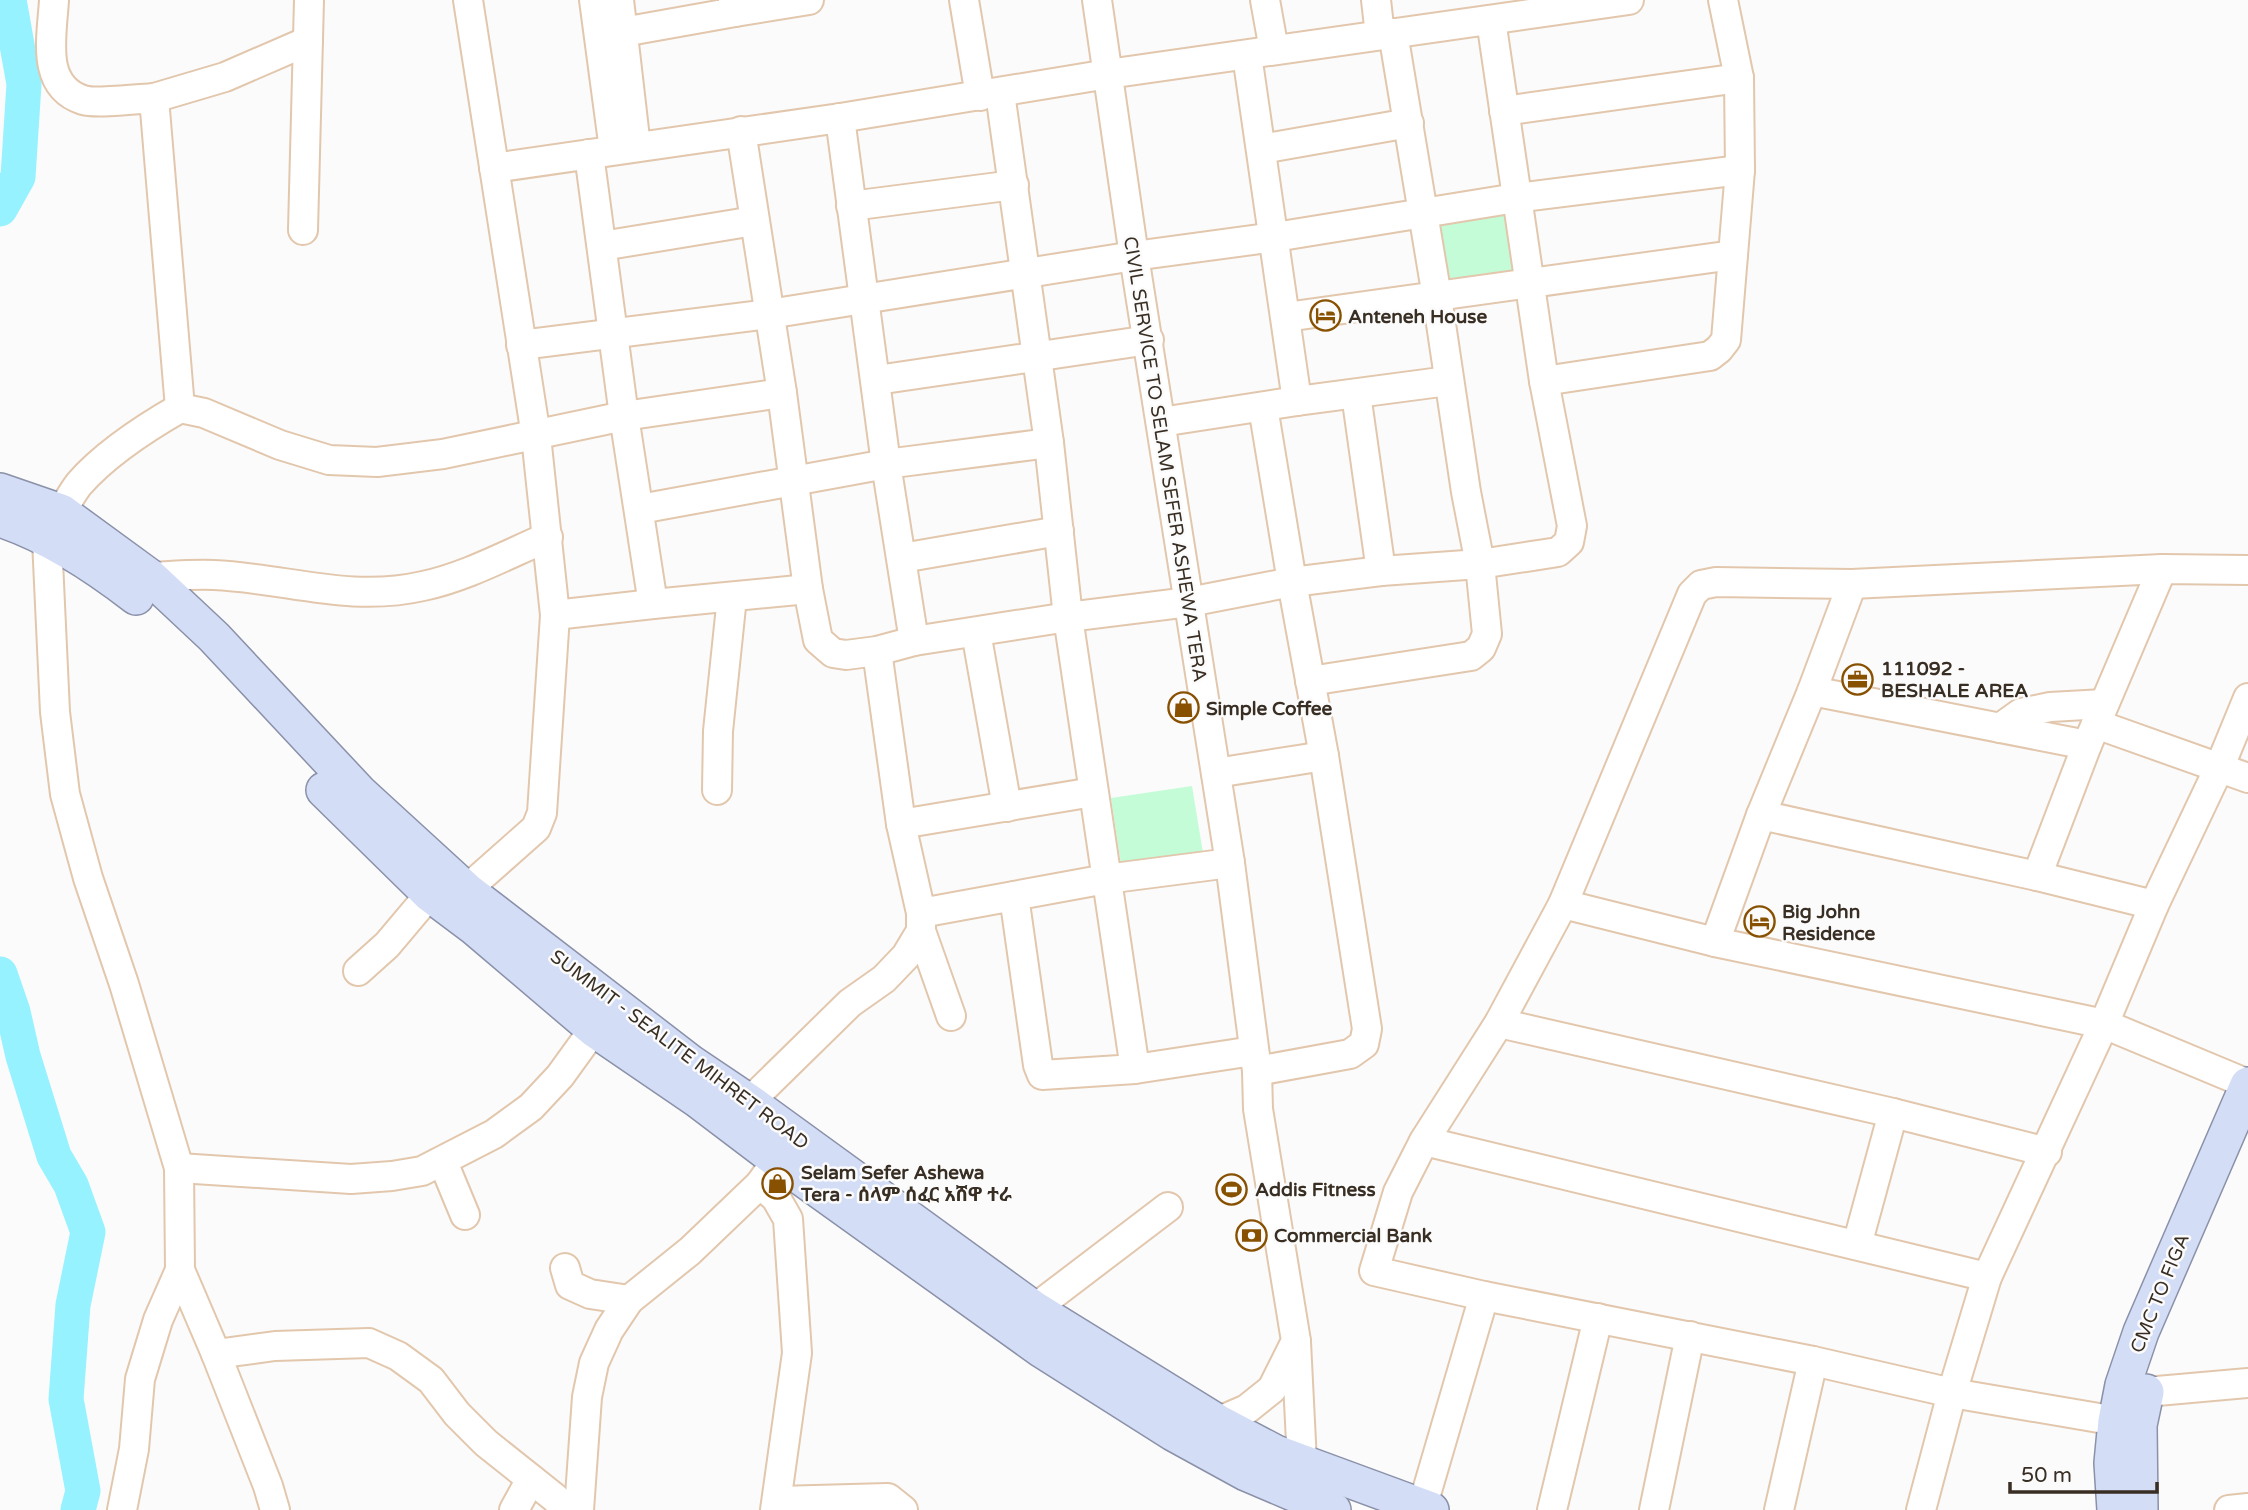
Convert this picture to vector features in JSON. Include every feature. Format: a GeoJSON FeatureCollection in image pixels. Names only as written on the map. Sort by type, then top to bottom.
{"type":"FeatureCollection","features":[{"type":"Feature","properties":{"kind":"main road","name":"SUMMIT - SEALITE MIHRET ROAD"},"geometry":{"type":"LineString","coordinates":[[0,491],[54,526],[150,577],[214,637],[360,793],[466,890],[683,1074],[749,1101],[1034,1309],[1217,1422],[1276,1453],[1427,1509]]}},
{"type":"Feature","properties":{"kind":"main road"},"geometry":{"type":"LineString","coordinates":[[0,519],[54,526],[196,653],[340,807],[430,894],[474,927],[594,1029],[683,1074],[768,1172],[1172,1433],[1246,1473],[1334,1510]]}},
{"type":"Feature","properties":{"kind":"main road","name":"CMC TO FIGA"},"geometry":{"type":"LineString","coordinates":[[2115,1510],[2112,1463],[2131,1406],[2141,1332],[2248,1085]]}},
{"type":"Feature","properties":{"kind":"main road"},"geometry":{"type":"LineString","coordinates":[[2140,1510],[2131,1406],[2248,1145]]}},
{"type":"Feature","properties":{"kind":"street"},"geometry":{"type":"LineString","coordinates":[[54,0],[51,57],[53,72],[60,87],[84,100],[154,98],[225,77],[308,41]]}},
{"type":"Feature","properties":{"kind":"street"},"geometry":{"type":"LineString","coordinates":[[303,230],[309,0]]}},
{"type":"Feature","properties":{"kind":"street"},"geometry":{"type":"LineString","coordinates":[[466,890],[536,828],[542,813],[555,615],[536,436],[468,0]]}},
{"type":"Feature","properties":{"kind":"street"},"geometry":{"type":"LineString","coordinates":[[594,0],[613,150]]}},
{"type":"Feature","properties":{"kind":"street"},"geometry":{"type":"LineString","coordinates":[[619,0],[623,32],[602,246],[624,416],[653,604]]}},
{"type":"Feature","properties":{"kind":"street"},"geometry":{"type":"LineString","coordinates":[[623,32],[734,6],[809,0]]}},
{"type":"Feature","properties":{"kind":"street"},"geometry":{"type":"LineString","coordinates":[[964,0],[1014,185],[1049,443],[1068,617],[1135,1069]]}},
{"type":"Feature","properties":{"kind":"street","name":"CIVIL SERVICE TO SELAM SEFER ASHEWA TERA"},"geometry":{"type":"LineString","coordinates":[[1097,0],[1134,256],[1230,863],[1255,1061],[1258,1108],[1296,1340],[1302,1462]]}},
{"type":"Feature","properties":{"kind":"street"},"geometry":{"type":"LineString","coordinates":[[1265,0],[1261,52],[1262,149],[1297,401]]}},
{"type":"Feature","properties":{"kind":"street"},"geometry":{"type":"LineString","coordinates":[[1310,681],[1471,656],[1481,648],[1487,634],[1480,564],[1448,381],[1409,122],[1376,0]]}},
{"type":"Feature","properties":{"kind":"street"},"geometry":{"type":"LineString","coordinates":[[494,168],[840,118],[1108,74],[1629,0]]}},
{"type":"Feature","properties":{"kind":"street"},"geometry":{"type":"LineString","coordinates":[[1544,381],[1710,356],[1720,349],[1726,340],[1740,170],[1739,78],[1723,0]]}},
{"type":"Feature","properties":{"kind":"street"},"geometry":{"type":"LineString","coordinates":[[741,131],[795,479],[808,589],[818,640],[833,653],[846,655],[877,651],[914,641],[1068,617],[1189,602],[1292,582],[1381,571],[1480,564],[1558,552],[1569,542],[1572,526],[1544,381],[1491,20]]}},
{"type":"Feature","properties":{"kind":"street"},"geometry":{"type":"LineString","coordinates":[[1504,111],[1739,78]]}},
{"type":"Feature","properties":{"kind":"street"},"geometry":{"type":"LineString","coordinates":[[154,98],[180,408]]}},
{"type":"Feature","properties":{"kind":"street"},"geometry":{"type":"LineString","coordinates":[[840,118],[877,380],[886,464],[914,641]]}},
{"type":"Feature","properties":{"kind":"street"},"geometry":{"type":"LineString","coordinates":[[1262,149],[1409,122]]}},
{"type":"Feature","properties":{"kind":"street"},"geometry":{"type":"LineString","coordinates":[[521,345],[769,314],[1516,198],[1740,170]]}},
{"type":"Feature","properties":{"kind":"street"},"geometry":{"type":"LineString","coordinates":[[851,206],[1014,185]]}},
{"type":"Feature","properties":{"kind":"street"},"geometry":{"type":"LineString","coordinates":[[602,246],[754,220]]}},
{"type":"Feature","properties":{"kind":"street"},"geometry":{"type":"LineString","coordinates":[[1286,317],[1733,255]]}},
{"type":"Feature","properties":{"kind":"street"},"geometry":{"type":"LineString","coordinates":[[877,380],[1037,359],[1149,340]]}},
{"type":"Feature","properties":{"kind":"street"},"geometry":{"type":"LineString","coordinates":[[1161,422],[1448,381]]}},
{"type":"Feature","properties":{"kind":"street"},"geometry":{"type":"LineString","coordinates":[[122,1510],[134,1449],[140,1379],[158,1320],[180,1270],[179,1168],[128,997],[88,878],[65,794],[55,712],[54,526],[79,484],[148,427],[180,408],[204,413],[280,445],[329,460],[377,462],[443,454],[624,416],[782,393]]}},
{"type":"Feature","properties":{"kind":"street"},"geometry":{"type":"LineString","coordinates":[[1356,394],[1381,571]]}},
{"type":"Feature","properties":{"kind":"street"},"geometry":{"type":"LineString","coordinates":[[1014,896],[1038,1065],[1042,1075],[1350,1054],[1364,1044],[1367,1029],[1324,756],[1263,407]]}},
{"type":"Feature","properties":{"kind":"street"},"geometry":{"type":"LineString","coordinates":[[640,509],[886,464],[1049,443]]}},
{"type":"Feature","properties":{"kind":"street"},"geometry":{"type":"LineString","coordinates":[[902,558],[1059,531]]}},
{"type":"Feature","properties":{"kind":"street"},"geometry":{"type":"LineString","coordinates":[[150,577],[215,575],[338,592],[390,590],[423,586],[456,576],[548,537]]}},
{"type":"Feature","properties":{"kind":"street"},"geometry":{"type":"LineString","coordinates":[[2248,570],[2162,569],[1852,584],[1716,582],[1701,585],[1692,594],[1563,904],[1499,1023],[1424,1141],[1398,1192],[1374,1271],[1484,1296],[1813,1361],[1952,1394],[2131,1406],[2248,1383]]}},
{"type":"Feature","properties":{"kind":"street"},"geometry":{"type":"LineString","coordinates":[[2037,876],[2096,725],[2162,569]]}},
{"type":"Feature","properties":{"kind":"street"},"geometry":{"type":"LineString","coordinates":[[1715,942],[1761,815],[1852,584]]}},
{"type":"Feature","properties":{"kind":"street"},"geometry":{"type":"LineString","coordinates":[[555,615],[808,589]]}},
{"type":"Feature","properties":{"kind":"street"},"geometry":{"type":"LineString","coordinates":[[717,790],[718,731],[732,597]]}},
{"type":"Feature","properties":{"kind":"street"},"geometry":{"type":"LineString","coordinates":[[976,632],[1007,807]]}},
{"type":"Feature","properties":{"kind":"street"},"geometry":{"type":"LineString","coordinates":[[877,651],[901,824],[921,922],[951,1016]]}},
{"type":"Feature","properties":{"kind":"street"},"geometry":{"type":"LineString","coordinates":[[1812,691],[2000,728],[2096,725]]}},
{"type":"Feature","properties":{"kind":"street"},"geometry":{"type":"LineString","coordinates":[[1921,1510],[1987,1277],[2047,1152],[2154,905],[2220,766],[2248,698]]}},
{"type":"Feature","properties":{"kind":"street"},"geometry":{"type":"LineString","coordinates":[[2000,728],[2021,713],[2050,707],[2248,778]]}},
{"type":"Feature","properties":{"kind":"street"},"geometry":{"type":"LineString","coordinates":[[1216,773],[1324,756]]}},
{"type":"Feature","properties":{"kind":"street"},"geometry":{"type":"LineString","coordinates":[[901,824],[1093,792]]}},
{"type":"Feature","properties":{"kind":"street"},"geometry":{"type":"LineString","coordinates":[[1761,815],[2037,876],[2154,905]]}},
{"type":"Feature","properties":{"kind":"street"},"geometry":{"type":"LineString","coordinates":[[921,922],[1014,896],[1106,879],[1230,863]]}},
{"type":"Feature","properties":{"kind":"street"},"geometry":{"type":"LineString","coordinates":[[358,971],[387,945],[430,894]]}},
{"type":"Feature","properties":{"kind":"street"},"geometry":{"type":"LineString","coordinates":[[1563,904],[1715,942],[2104,1024],[2248,1085]]}},
{"type":"Feature","properties":{"kind":"street"},"geometry":{"type":"LineString","coordinates":[[749,1101],[850,1003],[884,979],[906,956],[921,922]]}},
{"type":"Feature","properties":{"kind":"street"},"geometry":{"type":"LineString","coordinates":[[884,979],[939,985]]}},
{"type":"Feature","properties":{"kind":"street"},"geometry":{"type":"LineString","coordinates":[[1499,1023],[1893,1113],[2047,1152]]}},
{"type":"Feature","properties":{"kind":"street"},"geometry":{"type":"LineString","coordinates":[[179,1168],[351,1179],[422,1171],[494,1133],[531,1107],[560,1076],[594,1029]]}},
{"type":"Feature","properties":{"kind":"street"},"geometry":{"type":"LineString","coordinates":[[1857,1245],[1893,1113]]}},
{"type":"Feature","properties":{"kind":"street"},"geometry":{"type":"LineString","coordinates":[[1424,1141],[1987,1277]]}},
{"type":"Feature","properties":{"kind":"street"},"geometry":{"type":"LineString","coordinates":[[443,1162],[465,1215]]}},
{"type":"Feature","properties":{"kind":"street"},"geometry":{"type":"LineString","coordinates":[[579,1510],[587,1397],[594,1363],[609,1330],[629,1300],[690,1251],[768,1172],[776,1198],[788,1219],[797,1353],[777,1506],[888,1498],[903,1510]]}},
{"type":"Feature","properties":{"kind":"street"},"geometry":{"type":"LineString","coordinates":[[1034,1309],[1168,1207]]}},
{"type":"Feature","properties":{"kind":"street"},"geometry":{"type":"LineString","coordinates":[[565,1268],[570,1285],[590,1294],[629,1300]]}},
{"type":"Feature","properties":{"kind":"street"},"geometry":{"type":"LineString","coordinates":[[180,1270],[216,1354],[275,1510]]}},
{"type":"Feature","properties":{"kind":"street"},"geometry":{"type":"LineString","coordinates":[[1427,1509],[1484,1296]]}},
{"type":"Feature","properties":{"kind":"street"},"geometry":{"type":"LineString","coordinates":[[1552,1510],[1598,1318]]}},
{"type":"Feature","properties":{"kind":"street"},"geometry":{"type":"LineString","coordinates":[[1654,1510],[1690,1336]]}},
{"type":"Feature","properties":{"kind":"street"},"geometry":{"type":"LineString","coordinates":[[1217,1422],[1247,1409],[1272,1389],[1296,1340]]}},
{"type":"Feature","properties":{"kind":"street"},"geometry":{"type":"LineString","coordinates":[[216,1354],[275,1346],[369,1343],[398,1356],[430,1380],[457,1414],[486,1443],[566,1510]]}},
{"type":"Feature","properties":{"kind":"street"},"geometry":{"type":"LineString","coordinates":[[1779,1510],[1813,1361]]}},
{"type":"Feature","properties":{"kind":"street"},"geometry":{"type":"LineString","coordinates":[[514,1510],[531,1479]]}},
{"type":"Feature","properties":{"kind":"street"},"geometry":{"type":"LineString","coordinates":[[2229,1510],[2248,1508]]}},
{"type":"Feature","properties":{"kind":"green space"},"geometry":{"type":"Polygon","coordinates":[[[1512,202],[1526,278],[1446,289],[1437,216],[1512,202]]]}},
{"type":"Feature","properties":{"kind":"green space"},"geometry":{"type":"Polygon","coordinates":[[[1192,786],[1204,859],[1122,871],[1111,798],[1192,786]]]}},
{"type":"Feature","properties":{"kind":"waterway"},"geometry":{"type":"LineString","coordinates":[[0,209],[18,177],[24,84],[9,0]]}},
{"type":"Feature","properties":{"kind":"waterway"},"geometry":{"type":"LineString","coordinates":[[0,974],[54,1156],[71,1185],[88,1232],[73,1305],[66,1399],[83,1491],[78,1510]]}},
{"type":"Feature","properties":{"kind":"place","name":"Anteneh House"},"geometry":{"type":"Point","coordinates":[1325,316]}},
{"type":"Feature","properties":{"kind":"place","name":"111092 - BESHALE AREA"},"geometry":{"type":"Point","coordinates":[1858,679]}},
{"type":"Feature","properties":{"kind":"place","name":"Simple Coffee"},"geometry":{"type":"Point","coordinates":[1183,708]}},
{"type":"Feature","properties":{"kind":"place","name":"Big John Residence"},"geometry":{"type":"Point","coordinates":[1759,922]}},
{"type":"Feature","properties":{"kind":"place","name":"Selam Sefer Ashewa Tera - ሰላም ሰፈር አሸዋ ተራ"},"geometry":{"type":"Point","coordinates":[778,1183]}},
{"type":"Feature","properties":{"kind":"place","name":"Addis Fitness"},"geometry":{"type":"Point","coordinates":[1232,1189]}},
{"type":"Feature","properties":{"kind":"place","name":"Commercial Bank"},"geometry":{"type":"Point","coordinates":[1251,1235]}}]}
